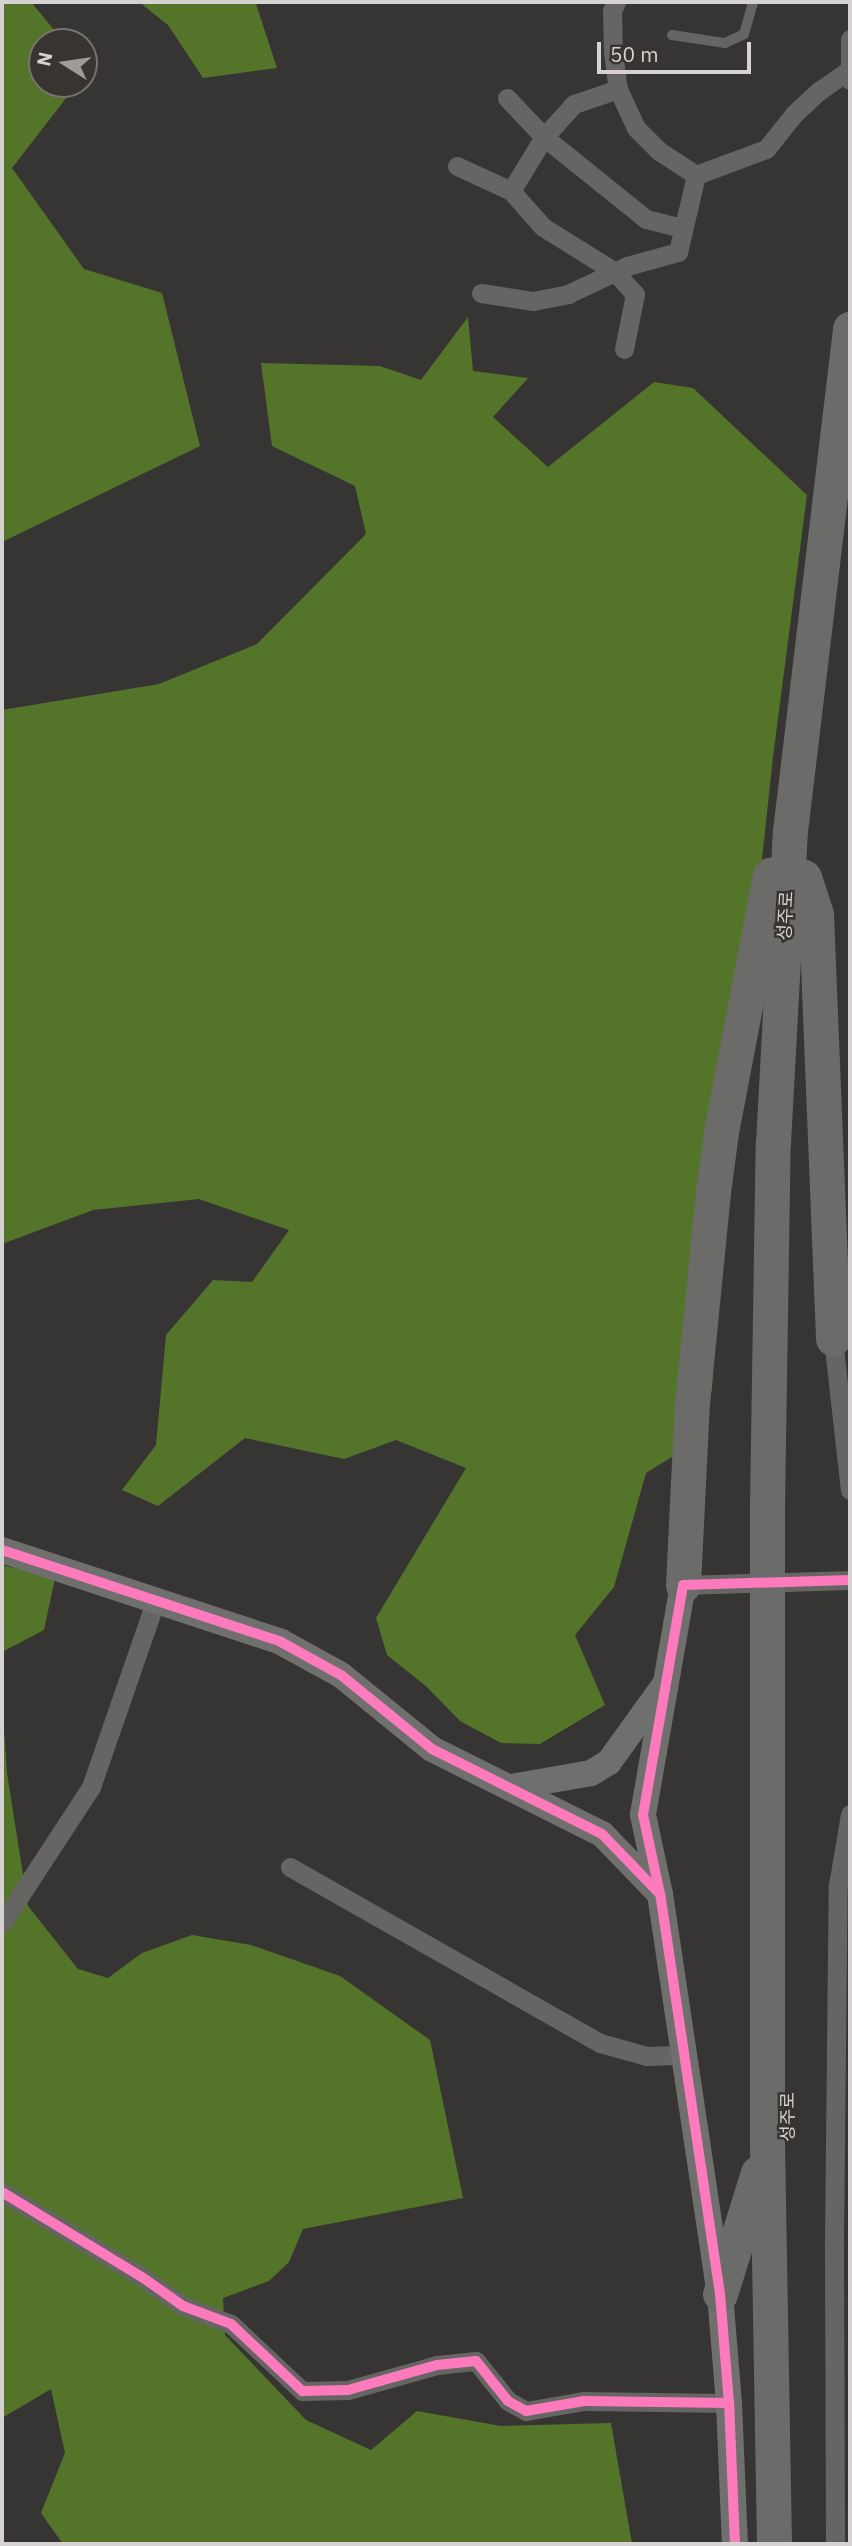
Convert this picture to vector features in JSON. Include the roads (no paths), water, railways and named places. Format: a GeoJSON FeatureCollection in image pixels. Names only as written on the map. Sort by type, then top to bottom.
{"type":"FeatureCollection","features":[{"type":"Feature","properties":{"kind":"highway","name":"성주로"},"geometry":{"type":"LineString","coordinates":[[775,1504],[773,1143],[790,831],[850,329]]}},
{"type":"Feature","properties":{"kind":"highway","name":"성주로"},"geometry":{"type":"LineString","coordinates":[[775,1504],[783,1360],[791,1068],[804,877],[826,658],[850,505]]}},
{"type":"Feature","properties":{"kind":"highway"},"geometry":{"type":"LineString","coordinates":[[683,1585],[698,1324],[721,1132],[772,867],[790,831]]}},
{"type":"Feature","properties":{"kind":"highway"},"geometry":{"type":"LineString","coordinates":[[804,877],[816,914],[842,1337]]}},
{"type":"Feature","properties":{"kind":"highway"},"geometry":{"type":"LineString","coordinates":[[775,1504],[776,1691]]}},
{"type":"Feature","properties":{"kind":"highway","name":"성주로"},"geometry":{"type":"LineString","coordinates":[[774,2544],[767,2147],[776,1691]]}},
{"type":"Feature","properties":{"kind":"highway","name":"성주로"},"geometry":{"type":"LineString","coordinates":[[776,1691],[795,2544]]}},
{"type":"Feature","properties":{"kind":"highway"},"geometry":{"type":"LineString","coordinates":[[720,2294],[767,2147]]}},
{"type":"Feature","properties":{"kind":"street"},"geometry":{"type":"LineString","coordinates":[[616,2],[612,11],[618,89],[636,128],[659,151],[696,175]]}},
{"type":"Feature","properties":{"kind":"street"},"geometry":{"type":"LineString","coordinates":[[696,175],[766,149],[794,114],[819,90],[849,75],[850,39]]}},
{"type":"Feature","properties":{"kind":"street"},"geometry":{"type":"LineString","coordinates":[[510,191],[544,137],[574,104],[618,89]]}},
{"type":"Feature","properties":{"kind":"street"},"geometry":{"type":"LineString","coordinates":[[507,98],[544,137],[646,219],[683,229]]}},
{"type":"Feature","properties":{"kind":"street"},"geometry":{"type":"LineString","coordinates":[[457,166],[510,191],[542,227],[615,272],[635,294],[624,349]]}},
{"type":"Feature","properties":{"kind":"street"},"geometry":{"type":"LineString","coordinates":[[481,293],[533,301],[568,294],[615,272],[678,252],[696,175]]}},
{"type":"Feature","properties":{"kind":"street"},"geometry":{"type":"LineString","coordinates":[[842,1337],[850,1490]]}},
{"type":"Feature","properties":{"kind":"street"},"geometry":{"type":"LineString","coordinates":[[2,1550],[281,1642],[341,1675],[432,1749],[602,1834],[660,1894]]}},
{"type":"Feature","properties":{"kind":"street"},"geometry":{"type":"LineString","coordinates":[[736,2544],[720,2294],[660,1894],[643,1815],[683,1585],[850,1580]]}},
{"type":"Feature","properties":{"kind":"street"},"geometry":{"type":"LineString","coordinates":[[2,1923],[91,1787],[155,1602]]}},
{"type":"Feature","properties":{"kind":"street"},"geometry":{"type":"LineString","coordinates":[[511,1787],[591,1773],[609,1762],[666,1682]]}},
{"type":"Feature","properties":{"kind":"street"},"geometry":{"type":"LineString","coordinates":[[835,2544],[834,2239],[838,1885],[850,1814]]}},
{"type":"Feature","properties":{"kind":"street"},"geometry":{"type":"LineString","coordinates":[[290,1867],[600,2043],[647,2056],[684,2055]]}},
{"type":"Feature","properties":{"kind":"street"},"geometry":{"type":"LineString","coordinates":[[2,2192],[142,2277],[183,2306],[231,2324],[302,2391],[348,2390],[437,2365],[476,2361],[508,2401],[526,2411],[584,2401],[729,2403]]}},
{"type":"Feature","properties":{"kind":"lane"},"geometry":{"type":"LineString","coordinates":[[672,35],[725,43],[744,34],[753,2]]}}]}
